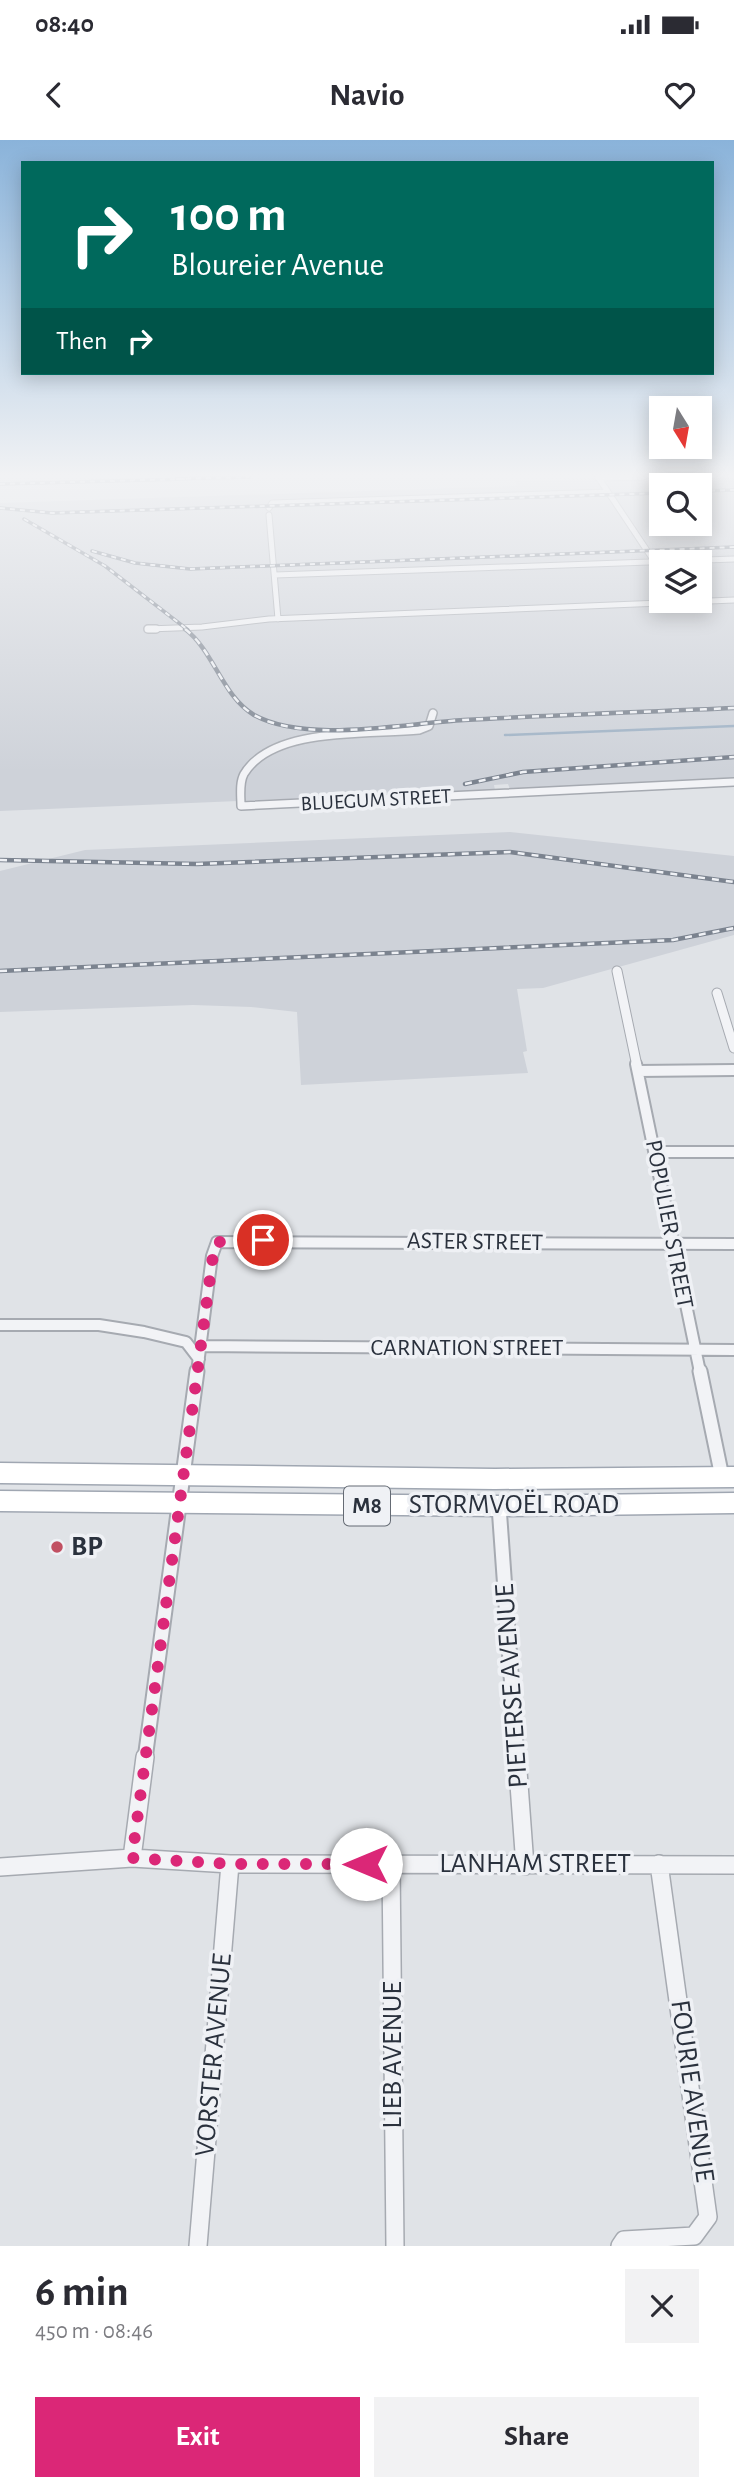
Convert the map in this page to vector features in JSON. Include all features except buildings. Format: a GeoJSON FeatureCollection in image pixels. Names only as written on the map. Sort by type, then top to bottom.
{"type":"FeatureCollection","features":[{"type":"Feature","properties":{"kind":"main road","name":"STORMVOËL ROAD"},"geometry":{"type":"LineString","coordinates":[[0,1473],[495,1479],[728,1477]]}},
{"type":"Feature","properties":{"kind":"main road","name":"STORMVOËL ROAD"},"geometry":{"type":"LineString","coordinates":[[0,1501],[180,1505],[499,1506],[734,1503]]}},
{"type":"Feature","properties":{"kind":"street"},"geometry":{"type":"LineString","coordinates":[[275,575],[278,619]]}},
{"type":"Feature","properties":{"kind":"street"},"geometry":{"type":"LineString","coordinates":[[712,600],[734,600]]}},
{"type":"Feature","properties":{"kind":"street"},"geometry":{"type":"LineString","coordinates":[[148,629],[278,619],[649,602]]}},
{"type":"Feature","properties":{"kind":"street","name":"BLUEGUM STREET"},"geometry":{"type":"LineString","coordinates":[[433,713],[431,723],[423,729],[322,737],[273,750],[258,758],[243,774],[241,806],[734,782]]}},
{"type":"Feature","properties":{"kind":"street","name":"POPULIER STREET"},"geometry":{"type":"LineString","coordinates":[[617,971],[676,1245],[693,1349],[728,1477]]}},
{"type":"Feature","properties":{"kind":"street"},"geometry":{"type":"LineString","coordinates":[[717,993],[734,1048]]}},
{"type":"Feature","properties":{"kind":"street"},"geometry":{"type":"LineString","coordinates":[[638,1071],[734,1070]]}},
{"type":"Feature","properties":{"kind":"street"},"geometry":{"type":"LineString","coordinates":[[656,1152],[734,1152]]}},
{"type":"Feature","properties":{"kind":"street","name":"ASTER STREET"},"geometry":{"type":"LineString","coordinates":[[200,1352],[212,1256],[217,1242],[734,1244]]}},
{"type":"Feature","properties":{"kind":"street"},"geometry":{"type":"LineString","coordinates":[[0,1325],[99,1325],[186,1342],[200,1352],[132,1858]]}},
{"type":"Feature","properties":{"kind":"street","name":"CARNATION STREET"},"geometry":{"type":"LineString","coordinates":[[200,1352],[734,1350]]}},
{"type":"Feature","properties":{"kind":"street","name":"PIETERSE AVENUE"},"geometry":{"type":"LineString","coordinates":[[499,1506],[525,1866]]}},
{"type":"Feature","properties":{"kind":"street","name":"LANHAM STREET"},"geometry":{"type":"LineString","coordinates":[[0,1867],[132,1858],[230,1864],[734,1865]]}},
{"type":"Feature","properties":{"kind":"street","name":"VORSTER AVENUE"},"geometry":{"type":"LineString","coordinates":[[198,2246],[230,1864]]}},
{"type":"Feature","properties":{"kind":"street","name":"LIEB AVENUE"},"geometry":{"type":"LineString","coordinates":[[391,1864],[394,2246]]}},
{"type":"Feature","properties":{"kind":"street","name":"FOURIE AVENUE"},"geometry":{"type":"LineString","coordinates":[[620,2246],[624,2240],[694,2236],[708,2217],[659,1864]]}},
{"type":"Feature","properties":{"kind":"shaded area"},"geometry":{"type":"Polygon","coordinates":[[[0,575],[649,575],[649,613],[712,613],[712,575],[734,575],[734,778],[510,789],[508,784],[494,785],[495,790],[0,811],[0,575]]]}},
{"type":"Feature","properties":{"kind":"shaded area"},"geometry":{"type":"Polygon","coordinates":[[[510,832],[734,856],[734,935],[543,988],[517,989],[527,1051],[523,1052],[528,1073],[301,1085],[297,1012],[193,1005],[0,1012],[0,871],[85,850],[510,832]]]}},
{"type":"Feature","properties":{"kind":"waterway"},"geometry":{"type":"LineString","coordinates":[[505,735],[734,726]]}},
{"type":"Feature","properties":{"kind":"railway"},"geometry":{"type":"LineString","coordinates":[[117,575],[188,630]]}},
{"type":"Feature","properties":{"kind":"railway"},"geometry":{"type":"LineString","coordinates":[[185,629],[204,649],[243,707],[276,724],[301,728],[357,730],[464,720],[734,708]]}},
{"type":"Feature","properties":{"kind":"railway"},"geometry":{"type":"LineString","coordinates":[[465,784],[523,772],[734,757]]}},
{"type":"Feature","properties":{"kind":"railway"},"geometry":{"type":"LineString","coordinates":[[0,860],[197,864],[510,852],[734,882]]}},
{"type":"Feature","properties":{"kind":"railway"},"geometry":{"type":"LineString","coordinates":[[0,971],[673,940],[734,928]]}},
{"type":"Feature","properties":{"kind":"place","name":"BP"},"geometry":{"type":"Point","coordinates":[57,1547]}},
{"type":"Feature","properties":{"kind":"route"},"geometry":{"type":"LineString","coordinates":[[263,1240],[224,1240],[217,1242],[214,1248],[132,1858],[230,1864],[366,1864]]}}]}
